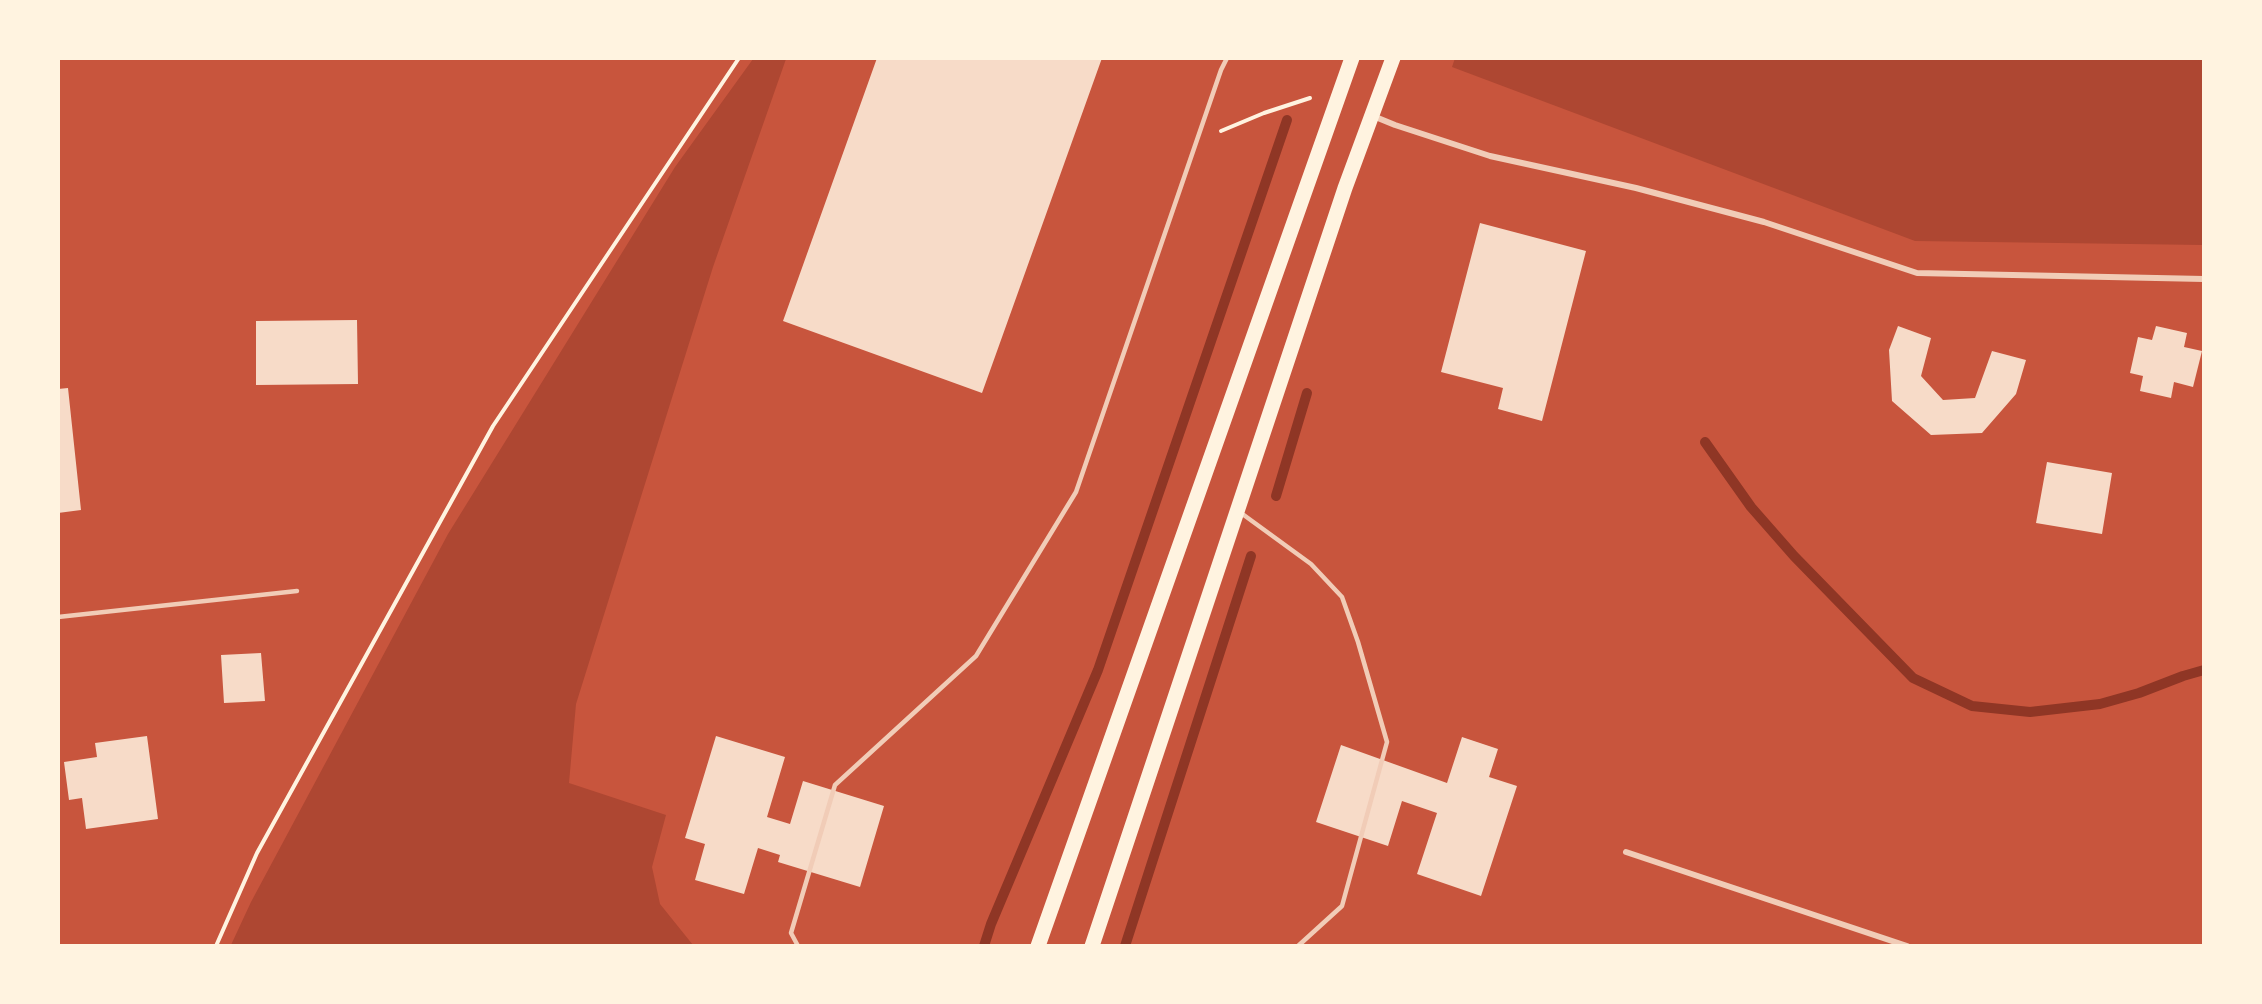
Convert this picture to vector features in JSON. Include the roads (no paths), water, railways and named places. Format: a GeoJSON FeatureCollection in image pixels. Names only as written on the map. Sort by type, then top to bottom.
{"type":"FeatureCollection","features":[{"type":"Feature","properties":{"kind":"main road"},"geometry":{"type":"LineString","coordinates":[[1038,945],[1352,58]]}},
{"type":"Feature","properties":{"kind":"main road"},"geometry":{"type":"LineString","coordinates":[[1092,945],[1345,188],[1393,58]]}},
{"type":"Feature","properties":{"kind":"street"},"geometry":{"type":"LineString","coordinates":[[1373,116],[1490,156],[1636,188],[1764,222],[1917,273],[2204,279]]}},
{"type":"Feature","properties":{"kind":"street"},"geometry":{"type":"LineString","coordinates":[[1626,852],[1907,945]]}},
{"type":"Feature","properties":{"kind":"lane"},"geometry":{"type":"LineString","coordinates":[[798,945],[791,933],[835,785],[976,656],[1076,492],[1227,58]]}},
{"type":"Feature","properties":{"kind":"lane"},"geometry":{"type":"LineString","coordinates":[[1238,511],[1311,564],[1342,597],[1358,642],[1387,742],[1342,906],[1298,945]]}},
{"type":"Feature","properties":{"kind":"lane"},"geometry":{"type":"LineString","coordinates":[[58,617],[297,591]]}},
{"type":"Feature","properties":{"kind":"waterway"},"geometry":{"type":"LineString","coordinates":[[984,946],[991,924],[1098,670],[1287,120]]}},
{"type":"Feature","properties":{"kind":"waterway"},"geometry":{"type":"LineString","coordinates":[[1276,496],[1307,393]]}},
{"type":"Feature","properties":{"kind":"waterway"},"geometry":{"type":"LineString","coordinates":[[1705,442],[1751,507],[1794,556],[1913,678],[1972,706],[2030,712],[2100,704],[2204,670]]}},
{"type":"Feature","properties":{"kind":"waterway"},"geometry":{"type":"LineString","coordinates":[[1125,946],[1251,556]]}}]}
